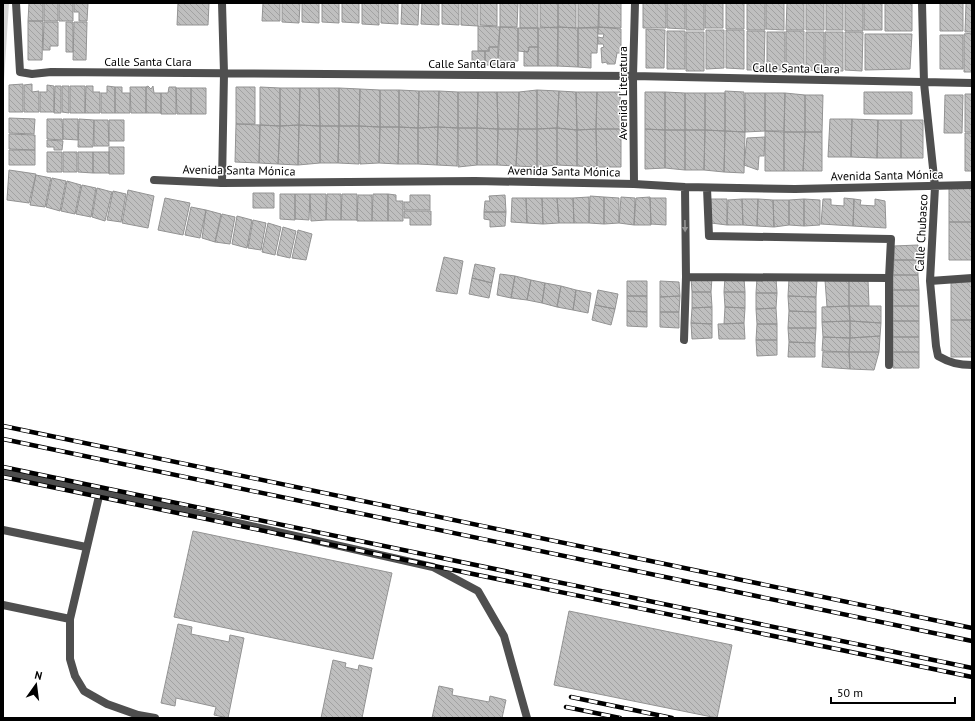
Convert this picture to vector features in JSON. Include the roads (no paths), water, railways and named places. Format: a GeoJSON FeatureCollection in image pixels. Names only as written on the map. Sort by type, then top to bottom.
{"type":"FeatureCollection","features":[{"type":"Feature","properties":{"kind":"street","name":"Calle Santa Clara"},"geometry":{"type":"LineString","coordinates":[[16,3],[20,72],[32,74],[51,72],[633,76],[972,83]]}},
{"type":"Feature","properties":{"kind":"street"},"geometry":{"type":"LineString","coordinates":[[222,3],[224,73],[222,183]]}},
{"type":"Feature","properties":{"kind":"street","name":"Avenida Literatura"},"geometry":{"type":"LineString","coordinates":[[634,184],[633,76],[635,3]]}},
{"type":"Feature","properties":{"kind":"street","name":"Calle Chubasco"},"geometry":{"type":"LineString","coordinates":[[922,3],[924,83],[935,187],[930,280],[938,356],[948,362],[959,365],[972,365]]}},
{"type":"Feature","properties":{"kind":"street","name":"Avenida Santa Mónica"},"geometry":{"type":"LineString","coordinates":[[154,180],[222,183],[476,181],[634,184],[685,188],[795,189],[972,185]]}},
{"type":"Feature","properties":{"kind":"street"},"geometry":{"type":"LineString","coordinates":[[684,340],[686,277],[685,188]]}},
{"type":"Feature","properties":{"kind":"street"},"geometry":{"type":"LineString","coordinates":[[707,188],[709,236],[891,239],[889,278],[889,365]]}},
{"type":"Feature","properties":{"kind":"street"},"geometry":{"type":"LineString","coordinates":[[686,277],[889,278]]}},
{"type":"Feature","properties":{"kind":"street"},"geometry":{"type":"LineString","coordinates":[[930,280],[972,278]]}},
{"type":"Feature","properties":{"kind":"street"},"geometry":{"type":"LineString","coordinates":[[3,472],[100,492],[433,567],[478,591],[504,636],[527,718]]}},
{"type":"Feature","properties":{"kind":"street"},"geometry":{"type":"LineString","coordinates":[[100,492],[70,619],[70,659],[75,676],[84,691],[107,704],[138,715],[155,718]]}},
{"type":"Feature","properties":{"kind":"street"},"geometry":{"type":"LineString","coordinates":[[3,530],[86,547]]}},
{"type":"Feature","properties":{"kind":"street"},"geometry":{"type":"LineString","coordinates":[[3,605],[70,619]]}},
{"type":"Feature","properties":{"kind":"railway"},"geometry":{"type":"LineString","coordinates":[[3,426],[972,628]]}},
{"type":"Feature","properties":{"kind":"railway"},"geometry":{"type":"LineString","coordinates":[[3,439],[972,641]]}},
{"type":"Feature","properties":{"kind":"railway"},"geometry":{"type":"LineString","coordinates":[[3,467],[972,668]]}},
{"type":"Feature","properties":{"kind":"railway"},"geometry":{"type":"LineString","coordinates":[[3,477],[972,677]]}},
{"type":"Feature","properties":{"kind":"railway"},"geometry":{"type":"LineString","coordinates":[[571,697],[672,718]]}},
{"type":"Feature","properties":{"kind":"railway"},"geometry":{"type":"LineString","coordinates":[[566,707],[620,718]]}}]}
